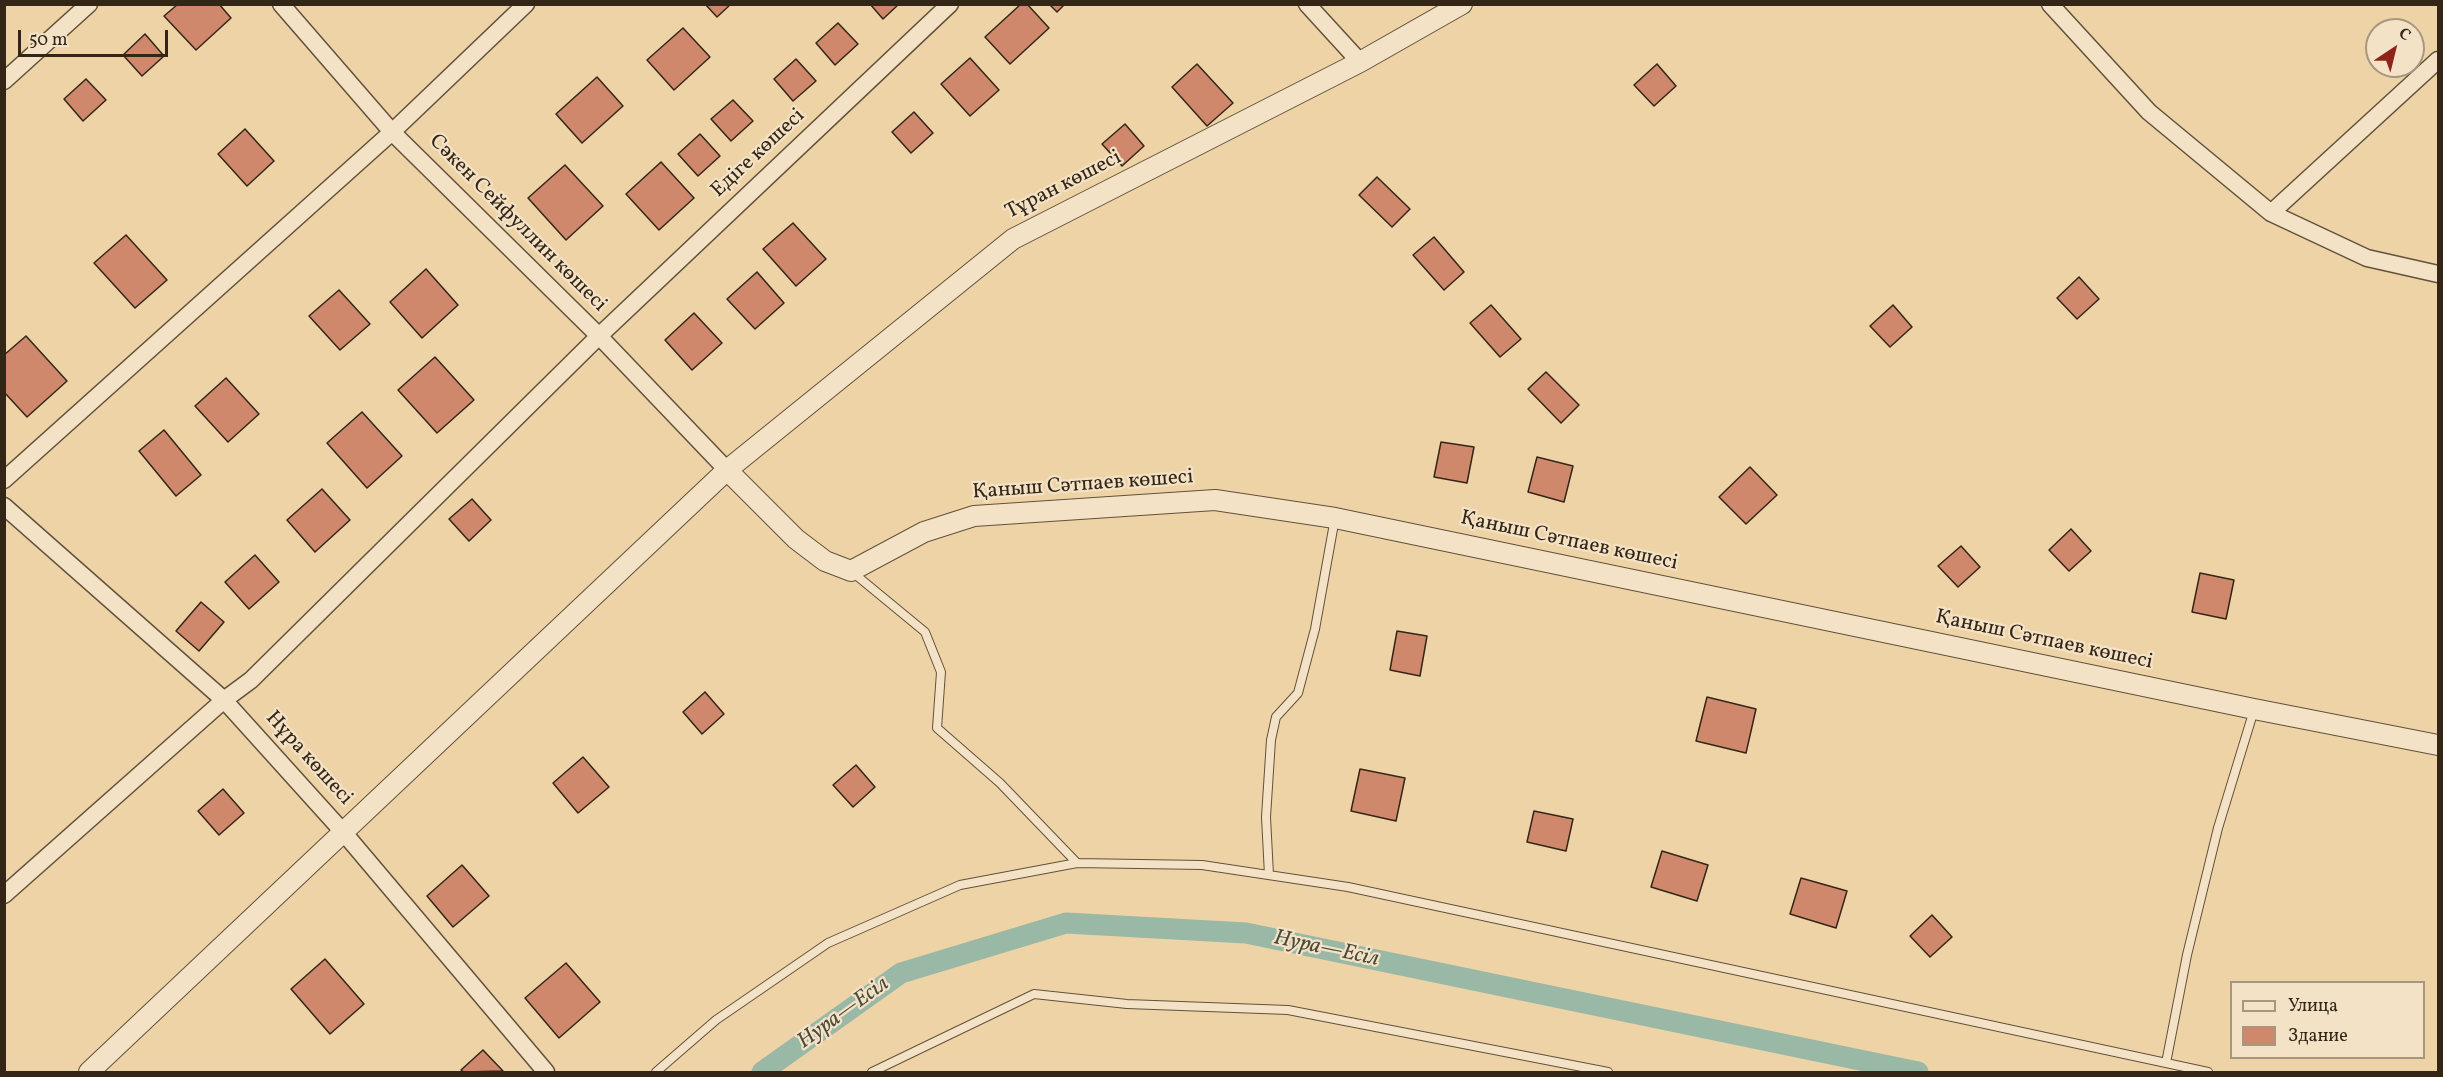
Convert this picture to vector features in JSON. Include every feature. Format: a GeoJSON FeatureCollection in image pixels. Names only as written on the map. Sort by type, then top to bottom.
{"type":"FeatureCollection","features":[{"type":"Feature","properties":{"kind":"street"},"geometry":{"type":"LineString","coordinates":[[4,81],[89,4]]}},
{"type":"Feature","properties":{"kind":"street","name":"Сәкен Сейфуллин көшесі"},"geometry":{"type":"LineString","coordinates":[[281,4],[392,132],[599,336],[727,470]]}},
{"type":"Feature","properties":{"kind":"street"},"geometry":{"type":"LineString","coordinates":[[4,480],[392,132],[526,4]]}},
{"type":"Feature","properties":{"kind":"street","name":"Едіге көшесі"},"geometry":{"type":"LineString","coordinates":[[4,894],[224,700],[250,680],[599,336],[950,4]]}},
{"type":"Feature","properties":{"kind":"street"},"geometry":{"type":"LineString","coordinates":[[1308,4],[1360,62]]}},
{"type":"Feature","properties":{"kind":"street","name":"Тұран көшесі"},"geometry":{"type":"LineString","coordinates":[[89,1072],[727,470],[1013,239],[1360,62],[1462,4]]}},
{"type":"Feature","properties":{"kind":"street"},"geometry":{"type":"LineString","coordinates":[[2049,4],[2149,112],[2271,213],[2367,258],[2439,274]]}},
{"type":"Feature","properties":{"kind":"street"},"geometry":{"type":"LineString","coordinates":[[2271,213],[2439,60]]}},
{"type":"Feature","properties":{"kind":"street"},"geometry":{"type":"LineString","coordinates":[[727,470],[796,539],[825,561],[851,571]]}},
{"type":"Feature","properties":{"kind":"street","name":"Қаныш Сәтпаев көшесі"},"geometry":{"type":"LineString","coordinates":[[851,571],[924,532],[974,516],[1215,500],[1335,518],[2254,709],[2439,745]]}},
{"type":"Feature","properties":{"kind":"street","name":"Нұра көшесі"},"geometry":{"type":"LineString","coordinates":[[4,506],[224,700],[344,833],[546,1072]]}},
{"type":"Feature","properties":{"kind":"lane"},"geometry":{"type":"LineString","coordinates":[[1269,875],[1266,818],[1271,740],[1276,717],[1298,693],[1315,629],[1335,518]]}},
{"type":"Feature","properties":{"kind":"lane"},"geometry":{"type":"LineString","coordinates":[[851,571],[925,632],[941,672],[937,728],[1000,783],[1077,863]]}},
{"type":"Feature","properties":{"kind":"lane"},"geometry":{"type":"LineString","coordinates":[[2166,1063],[2187,955],[2218,828],[2254,709]]}},
{"type":"Feature","properties":{"kind":"lane"},"geometry":{"type":"LineString","coordinates":[[656,1072],[716,1020],[828,943],[960,885],[1077,863],[1202,865],[1348,887],[2208,1072]]}},
{"type":"Feature","properties":{"kind":"lane"},"geometry":{"type":"LineString","coordinates":[[872,1072],[1034,994],[1127,1004],[1288,1010],[1608,1072]]}},
{"type":"Feature","properties":{"kind":"building"},"geometry":{"type":"Polygon","coordinates":[[[178,4],[219,4],[231,18],[196,50],[164,16],[178,4]]]}},
{"type":"Feature","properties":{"kind":"building"},"geometry":{"type":"Polygon","coordinates":[[[705,4],[731,4],[717,17],[705,4]]]}},
{"type":"Feature","properties":{"kind":"building"},"geometry":{"type":"Polygon","coordinates":[[[870,4],[899,4],[883,19],[870,4]]]}},
{"type":"Feature","properties":{"kind":"building"},"geometry":{"type":"Polygon","coordinates":[[[1021,4],[1027,4],[1049,28],[1010,64],[985,37],[1021,4]]]}},
{"type":"Feature","properties":{"kind":"building"},"geometry":{"type":"Polygon","coordinates":[[[1049,4],[1065,4],[1057,12],[1049,4]]]}},
{"type":"Feature","properties":{"kind":"building"},"geometry":{"type":"Polygon","coordinates":[[[838,23],[858,44],[835,65],[816,43],[838,23]]]}},
{"type":"Feature","properties":{"kind":"building"},"geometry":{"type":"Polygon","coordinates":[[[683,28],[710,57],[674,90],[647,60],[683,28]]]}},
{"type":"Feature","properties":{"kind":"building"},"geometry":{"type":"Polygon","coordinates":[[[145,34],[164,56],[142,76],[123,55],[145,34]]]}},
{"type":"Feature","properties":{"kind":"building"},"geometry":{"type":"Polygon","coordinates":[[[970,58],[999,90],[970,116],[941,84],[970,58]]]}},
{"type":"Feature","properties":{"kind":"building"},"geometry":{"type":"Polygon","coordinates":[[[796,59],[816,81],[793,101],[774,79],[796,59]]]}},
{"type":"Feature","properties":{"kind":"building"},"geometry":{"type":"Polygon","coordinates":[[[1197,64],[1233,103],[1207,126],[1172,87],[1197,64]]]}},
{"type":"Feature","properties":{"kind":"building"},"geometry":{"type":"Polygon","coordinates":[[[1657,64],[1676,86],[1654,106],[1634,85],[1657,64]]]}},
{"type":"Feature","properties":{"kind":"building"},"geometry":{"type":"Polygon","coordinates":[[[597,77],[623,106],[582,143],[556,114],[597,77]]]}},
{"type":"Feature","properties":{"kind":"building"},"geometry":{"type":"Polygon","coordinates":[[[86,79],[106,100],[83,121],[64,99],[86,79]]]}},
{"type":"Feature","properties":{"kind":"building"},"geometry":{"type":"Polygon","coordinates":[[[733,100],[753,121],[731,141],[711,119],[733,100]]]}},
{"type":"Feature","properties":{"kind":"building"},"geometry":{"type":"Polygon","coordinates":[[[914,112],[933,133],[911,153],[892,132],[914,112]]]}},
{"type":"Feature","properties":{"kind":"building"},"geometry":{"type":"Polygon","coordinates":[[[1125,124],[1144,146],[1122,166],[1102,144],[1125,124]]]}},
{"type":"Feature","properties":{"kind":"building"},"geometry":{"type":"Polygon","coordinates":[[[245,129],[274,161],[247,186],[218,154],[245,129]]]}},
{"type":"Feature","properties":{"kind":"building"},"geometry":{"type":"Polygon","coordinates":[[[700,134],[720,156],[698,176],[678,154],[700,134]]]}},
{"type":"Feature","properties":{"kind":"building"},"geometry":{"type":"Polygon","coordinates":[[[661,162],[694,198],[659,230],[626,194],[661,162]]]}},
{"type":"Feature","properties":{"kind":"building"},"geometry":{"type":"Polygon","coordinates":[[[565,165],[603,206],[566,240],[528,198],[565,165]]]}},
{"type":"Feature","properties":{"kind":"building"},"geometry":{"type":"Polygon","coordinates":[[[1377,177],[1410,209],[1392,227],[1359,195],[1377,177]]]}},
{"type":"Feature","properties":{"kind":"building"},"geometry":{"type":"Polygon","coordinates":[[[793,223],[826,259],[796,286],[763,249],[793,223]]]}},
{"type":"Feature","properties":{"kind":"building"},"geometry":{"type":"Polygon","coordinates":[[[126,235],[167,280],[135,308],[94,263],[126,235]]]}},
{"type":"Feature","properties":{"kind":"building"},"geometry":{"type":"Polygon","coordinates":[[[1434,237],[1464,272],[1444,290],[1413,255],[1434,237]]]}},
{"type":"Feature","properties":{"kind":"building"},"geometry":{"type":"Polygon","coordinates":[[[426,269],[458,305],[422,338],[390,302],[426,269]]]}},
{"type":"Feature","properties":{"kind":"building"},"geometry":{"type":"Polygon","coordinates":[[[757,272],[784,303],[755,329],[727,299],[757,272]]]}},
{"type":"Feature","properties":{"kind":"building"},"geometry":{"type":"Polygon","coordinates":[[[2079,277],[2099,299],[2077,319],[2057,298],[2079,277]]]}},
{"type":"Feature","properties":{"kind":"building"},"geometry":{"type":"Polygon","coordinates":[[[339,290],[370,324],[340,350],[309,316],[339,290]]]}},
{"type":"Feature","properties":{"kind":"building"},"geometry":{"type":"Polygon","coordinates":[[[1491,305],[1521,339],[1500,357],[1470,323],[1491,305]]]}},
{"type":"Feature","properties":{"kind":"building"},"geometry":{"type":"Polygon","coordinates":[[[1893,305],[1912,327],[1890,347],[1870,326],[1893,305]]]}},
{"type":"Feature","properties":{"kind":"building"},"geometry":{"type":"Polygon","coordinates":[[[694,313],[722,343],[692,370],[665,340],[694,313]]]}},
{"type":"Feature","properties":{"kind":"building"},"geometry":{"type":"Polygon","coordinates":[[[26,336],[67,381],[27,417],[4,392],[4,355],[26,336]]]}},
{"type":"Feature","properties":{"kind":"building"},"geometry":{"type":"Polygon","coordinates":[[[435,357],[474,400],[437,433],[398,390],[435,357]]]}},
{"type":"Feature","properties":{"kind":"building"},"geometry":{"type":"Polygon","coordinates":[[[1546,372],[1579,405],[1561,423],[1528,389],[1546,372]]]}},
{"type":"Feature","properties":{"kind":"building"},"geometry":{"type":"Polygon","coordinates":[[[226,378],[259,414],[228,442],[195,406],[226,378]]]}},
{"type":"Feature","properties":{"kind":"building"},"geometry":{"type":"Polygon","coordinates":[[[362,412],[402,456],[367,488],[327,443],[362,412]]]}},
{"type":"Feature","properties":{"kind":"building"},"geometry":{"type":"Polygon","coordinates":[[[164,430],[201,475],[176,496],[139,451],[164,430]]]}},
{"type":"Feature","properties":{"kind":"building"},"geometry":{"type":"Polygon","coordinates":[[[1441,442],[1474,447],[1467,483],[1434,477],[1441,442]]]}},
{"type":"Feature","properties":{"kind":"building"},"geometry":{"type":"Polygon","coordinates":[[[1537,457],[1573,466],[1564,502],[1528,492],[1537,457]]]}},
{"type":"Feature","properties":{"kind":"building"},"geometry":{"type":"Polygon","coordinates":[[[1750,467],[1777,495],[1746,524],[1719,497],[1750,467]]]}},
{"type":"Feature","properties":{"kind":"building"},"geometry":{"type":"Polygon","coordinates":[[[322,489],[350,520],[315,552],[287,520],[322,489]]]}},
{"type":"Feature","properties":{"kind":"building"},"geometry":{"type":"Polygon","coordinates":[[[472,499],[491,520],[469,541],[449,519],[472,499]]]}},
{"type":"Feature","properties":{"kind":"building"},"geometry":{"type":"Polygon","coordinates":[[[2071,529],[2091,551],[2069,571],[2049,550],[2071,529]]]}},
{"type":"Feature","properties":{"kind":"building"},"geometry":{"type":"Polygon","coordinates":[[[1961,546],[1980,567],[1958,587],[1938,566],[1961,546]]]}},
{"type":"Feature","properties":{"kind":"building"},"geometry":{"type":"Polygon","coordinates":[[[255,555],[279,582],[249,609],[225,582],[255,555]]]}},
{"type":"Feature","properties":{"kind":"building"},"geometry":{"type":"Polygon","coordinates":[[[2200,573],[2234,580],[2226,619],[2192,612],[2200,573]]]}},
{"type":"Feature","properties":{"kind":"building"},"geometry":{"type":"Polygon","coordinates":[[[201,602],[224,622],[199,651],[176,631],[201,602]]]}},
{"type":"Feature","properties":{"kind":"building"},"geometry":{"type":"Polygon","coordinates":[[[1397,631],[1427,636],[1420,676],[1390,670],[1397,631]]]}},
{"type":"Feature","properties":{"kind":"building"},"geometry":{"type":"Polygon","coordinates":[[[705,692],[724,714],[702,734],[683,712],[705,692]]]}},
{"type":"Feature","properties":{"kind":"building"},"geometry":{"type":"Polygon","coordinates":[[[1707,697],[1756,709],[1746,753],[1696,741],[1707,697]]]}},
{"type":"Feature","properties":{"kind":"building"},"geometry":{"type":"Polygon","coordinates":[[[583,757],[609,787],[578,813],[553,783],[583,757]]]}},
{"type":"Feature","properties":{"kind":"building"},"geometry":{"type":"Polygon","coordinates":[[[856,765],[875,787],[853,807],[833,785],[856,765]]]}},
{"type":"Feature","properties":{"kind":"building"},"geometry":{"type":"Polygon","coordinates":[[[1360,769],[1405,778],[1396,821],[1351,811],[1360,769]]]}},
{"type":"Feature","properties":{"kind":"building"},"geometry":{"type":"Polygon","coordinates":[[[223,789],[244,813],[219,835],[198,811],[223,789]]]}},
{"type":"Feature","properties":{"kind":"building"},"geometry":{"type":"Polygon","coordinates":[[[1534,811],[1573,819],[1566,851],[1527,842],[1534,811]]]}},
{"type":"Feature","properties":{"kind":"building"},"geometry":{"type":"Polygon","coordinates":[[[1662,851],[1708,865],[1697,901],[1651,887],[1662,851]]]}},
{"type":"Feature","properties":{"kind":"building"},"geometry":{"type":"Polygon","coordinates":[[[462,865],[489,896],[453,927],[427,896],[462,865]]]}},
{"type":"Feature","properties":{"kind":"building"},"geometry":{"type":"Polygon","coordinates":[[[1801,878],[1847,891],[1836,928],[1790,914],[1801,878]]]}},
{"type":"Feature","properties":{"kind":"building"},"geometry":{"type":"Polygon","coordinates":[[[1932,915],[1952,937],[1930,957],[1910,936],[1932,915]]]}},
{"type":"Feature","properties":{"kind":"building"},"geometry":{"type":"Polygon","coordinates":[[[325,959],[364,1004],[330,1034],[291,989],[325,959]]]}},
{"type":"Feature","properties":{"kind":"building"},"geometry":{"type":"Polygon","coordinates":[[[566,963],[600,1002],[559,1038],[525,998],[566,963]]]}},
{"type":"Feature","properties":{"kind":"building"},"geometry":{"type":"Polygon","coordinates":[[[483,1050],[503,1071],[464,1072],[461,1070],[483,1050]]]}},
{"type":"Feature","properties":{"kind":"waterway","name":"Нура—Есіл"},"geometry":{"type":"LineString","coordinates":[[762,1072],[901,973],[1066,923],[1246,933],[1918,1072]]}}]}
